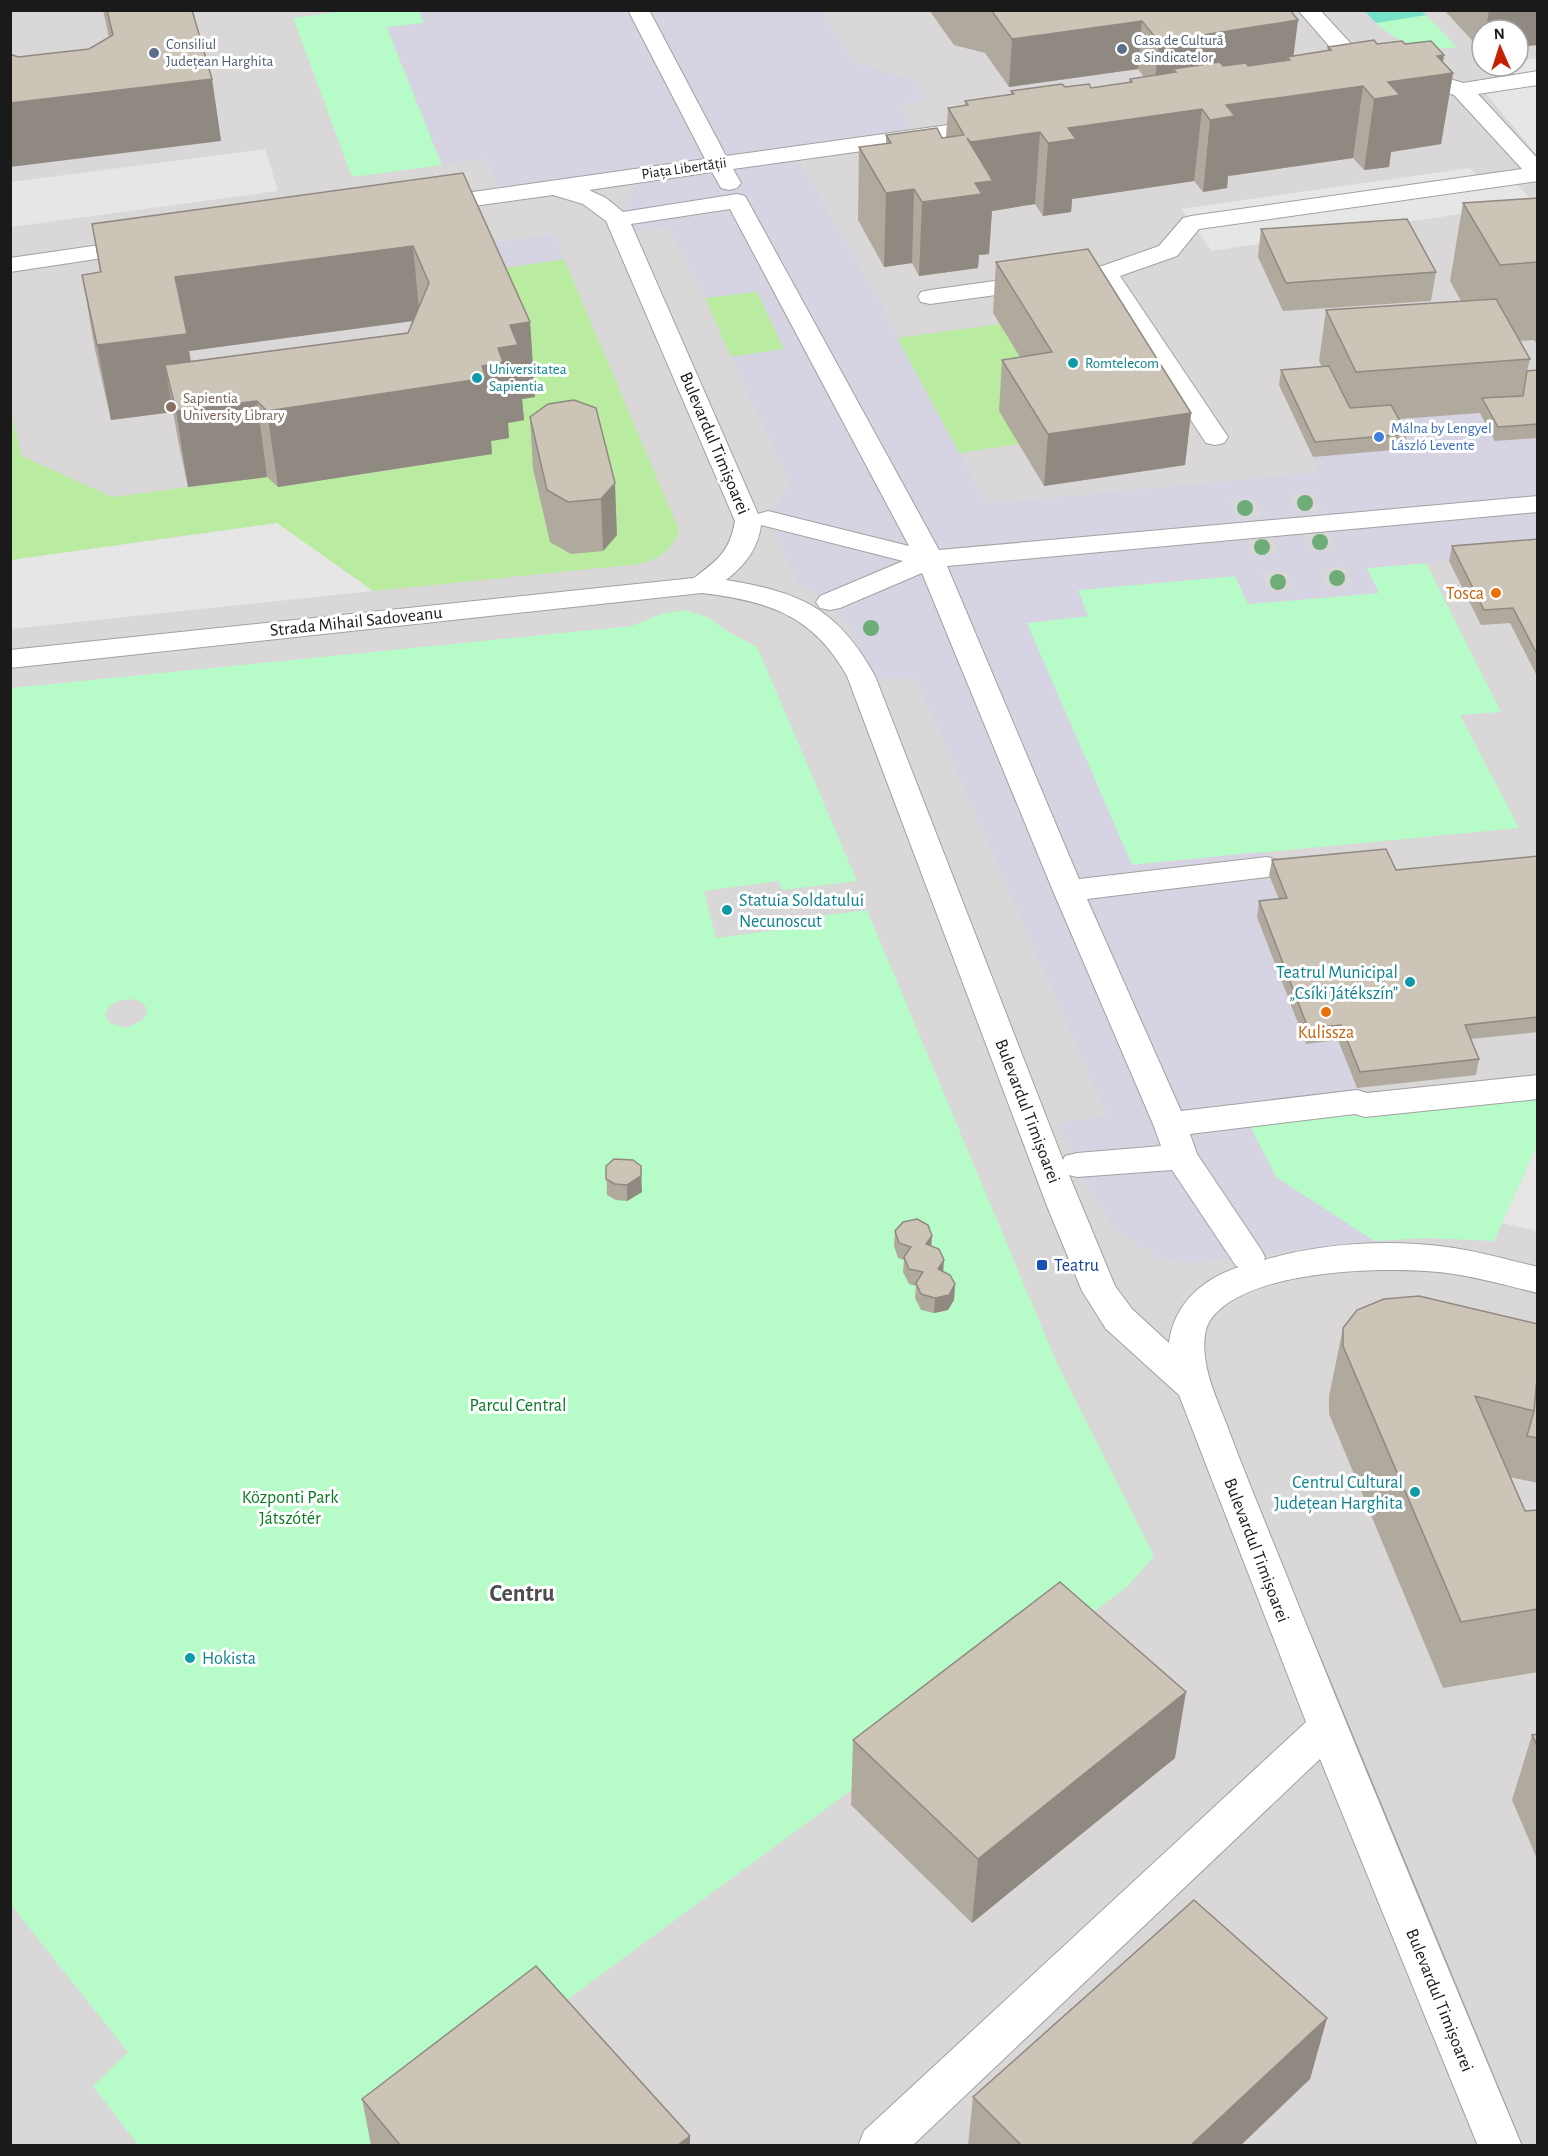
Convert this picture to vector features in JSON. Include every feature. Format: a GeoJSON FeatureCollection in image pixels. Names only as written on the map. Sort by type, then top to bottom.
{"type":"FeatureCollection","features":[{"type":"Feature","properties":{"kind":"street"},"geometry":{"type":"LineString","coordinates":[[638,10],[720,164],[736,201],[930,559],[1068,891],[1170,1124],[1181,1156],[1248,1257]]}},
{"type":"Feature","properties":{"kind":"street"},"geometry":{"type":"LineString","coordinates":[[1308,10],[1346,52],[1344,68],[1377,67],[1462,90],[1538,78]]}},
{"type":"Feature","properties":{"kind":"street"},"geometry":{"type":"LineString","coordinates":[[1462,90],[1538,174]]}},
{"type":"Feature","properties":{"kind":"street","name":"Piața Libertății"},"geometry":{"type":"LineString","coordinates":[[406,208],[1011,123]]}},
{"type":"Feature","properties":{"kind":"street"},"geometry":{"type":"LineString","coordinates":[[930,297],[1106,273],[1168,251],[1191,223],[1538,174]]}},
{"type":"Feature","properties":{"kind":"street","name":"Bulevardul Timișoarei"},"geometry":{"type":"LineString","coordinates":[[552,187],[586,196],[609,209],[617,219],[739,497],[748,521],[742,549],[733,561],[702,585]]}},
{"type":"Feature","properties":{"kind":"street"},"geometry":{"type":"LineString","coordinates":[[627,218],[736,201]]}},
{"type":"Feature","properties":{"kind":"street"},"geometry":{"type":"LineString","coordinates":[[10,265],[161,243]]}},
{"type":"Feature","properties":{"kind":"street"},"geometry":{"type":"LineString","coordinates":[[1106,273],[1215,437]]}},
{"type":"Feature","properties":{"kind":"street"},"geometry":{"type":"LineString","coordinates":[[830,602],[930,559],[1538,504]]}},
{"type":"Feature","properties":{"kind":"street"},"geometry":{"type":"LineString","coordinates":[[768,519],[930,559]]}},
{"type":"Feature","properties":{"kind":"street","name":"Bulevardul Timișoarei"},"geometry":{"type":"LineString","coordinates":[[702,585],[754,591],[775,597],[826,627],[846,646],[861,676],[1064,1206],[1100,1291],[1119,1319],[1196,1389],[1217,1449],[1327,1727],[1500,2145]]}},
{"type":"Feature","properties":{"kind":"street","name":"Strada Mihail Sadoveanu"},"geometry":{"type":"LineString","coordinates":[[10,659],[702,585]]}},
{"type":"Feature","properties":{"kind":"street"},"geometry":{"type":"LineString","coordinates":[[1068,891],[1267,867]]}},
{"type":"Feature","properties":{"kind":"street"},"geometry":{"type":"LineString","coordinates":[[1170,1124],[1357,1102],[1365,1105],[1538,1087]]}},
{"type":"Feature","properties":{"kind":"street"},"geometry":{"type":"LineString","coordinates":[[1077,1165],[1181,1156]]}},
{"type":"Feature","properties":{"kind":"street"},"geometry":{"type":"LineString","coordinates":[[1196,1389],[1188,1366],[1186,1347],[1190,1329],[1199,1309],[1216,1293],[1260,1274],[1363,1257],[1407,1256],[1447,1260],[1538,1280]]}},
{"type":"Feature","properties":{"kind":"street"},"geometry":{"type":"LineString","coordinates":[[880,2145],[1327,1727]]}},
{"type":"Feature","properties":{"kind":"shaded area"},"geometry":{"type":"Polygon","coordinates":[[[419,10],[821,11],[854,62],[913,81],[926,101],[898,105],[917,136],[795,153],[881,304],[987,504],[1319,472],[1313,457],[1389,420],[1480,413],[1495,441],[1537,438],[1537,554],[1367,568],[1379,593],[1248,604],[1235,576],[1078,590],[1088,616],[1027,623],[1132,865],[1260,852],[1284,914],[1257,917],[1305,1043],[1338,1040],[1365,1105],[1246,1119],[1276,1177],[1374,1241],[1191,1263],[1164,1259],[1115,1232],[1082,1177],[1059,1123],[1107,1115],[916,679],[871,679],[850,629],[830,602],[798,583],[768,519],[790,483],[731,357],[784,349],[757,292],[705,298],[669,227],[634,232],[627,218],[625,207],[633,191],[651,174],[501,194],[486,159],[442,165],[387,27],[424,23],[419,10]],[[1313,493],[1289,495],[1297,513],[1322,511],[1313,493]],[[1254,499],[1230,501],[1237,519],[1262,516],[1254,499]],[[1328,532],[1303,534],[1311,552],[1337,550],[1328,532]],[[1271,535],[1246,538],[1254,556],[1279,553],[1271,535]],[[1345,567],[1319,569],[1327,587],[1353,585],[1345,567]],[[1287,571],[1262,573],[1270,592],[1295,590],[1287,571]]]}},
{"type":"Feature","properties":{"kind":"shaded area"},"geometry":{"type":"Polygon","coordinates":[[[11,11],[1537,11],[1537,2145],[11,2145],[11,11]]]}},
{"type":"Feature","properties":{"kind":"shaded area"},"geometry":{"type":"Polygon","coordinates":[[[1365,11],[1421,11],[1426,15],[1376,23],[1365,11]]]}},
{"type":"Feature","properties":{"kind":"shaded area"},"geometry":{"type":"Polygon","coordinates":[[[1537,58],[1537,155],[1486,94],[1511,89],[1501,78],[1530,78],[1530,59],[1537,58]]]}},
{"type":"Feature","properties":{"kind":"shaded area"},"geometry":{"type":"Polygon","coordinates":[[[265,149],[278,191],[11,227],[11,182],[265,149]]]}},
{"type":"Feature","properties":{"kind":"shaded area"},"geometry":{"type":"Polygon","coordinates":[[[1470,168],[1488,187],[1516,183],[1534,203],[1212,251],[1181,209],[1470,168]]]}},
{"type":"Feature","properties":{"kind":"shaded area"},"geometry":{"type":"Polygon","coordinates":[[[555,234],[564,259],[478,272],[469,246],[555,234]]]}},
{"type":"Feature","properties":{"kind":"shaded area"},"geometry":{"type":"Polygon","coordinates":[[[277,523],[373,591],[11,629],[11,560],[277,523]]]}},
{"type":"Feature","properties":{"kind":"shaded area"},"geometry":{"type":"Polygon","coordinates":[[[1537,1146],[1537,1231],[1502,1223],[1537,1146]]]}},
{"type":"Feature","properties":{"kind":"green space"},"geometry":{"type":"Polygon","coordinates":[[[352,10],[419,11],[425,23],[387,28],[442,165],[352,177],[293,18],[352,10]]]}},
{"type":"Feature","properties":{"kind":"green space"},"geometry":{"type":"Polygon","coordinates":[[[1426,15],[1457,47],[1434,48],[1414,45],[1394,36],[1376,23],[1426,15]]]}},
{"type":"Feature","properties":{"kind":"green space"},"geometry":{"type":"Polygon","coordinates":[[[564,259],[679,530],[673,543],[660,556],[640,564],[373,591],[277,523],[11,560],[10,409],[22,456],[112,497],[267,477],[278,487],[492,454],[478,272],[564,259]]]}},
{"type":"Feature","properties":{"kind":"green space"},"geometry":{"type":"Polygon","coordinates":[[[757,291],[784,349],[731,357],[705,298],[757,291]]]}},
{"type":"Feature","properties":{"kind":"green space"},"geometry":{"type":"Polygon","coordinates":[[[1000,324],[1049,403],[1019,444],[958,453],[897,338],[1000,324]]]}},
{"type":"Feature","properties":{"kind":"green space"},"geometry":{"type":"Polygon","coordinates":[[[1426,563],[1501,712],[1460,715],[1519,828],[1132,865],[1026,623],[1088,616],[1078,590],[1235,576],[1249,604],[1379,593],[1366,568],[1426,563]]]}},
{"type":"Feature","properties":{"kind":"green space","name":"Parcul Central"},"geometry":{"type":"Polygon","coordinates":[[[684,610],[707,617],[757,647],[857,881],[782,890],[779,881],[704,891],[716,938],[792,928],[791,920],[867,910],[1056,1361],[1154,1556],[1127,1587],[370,2145],[138,2145],[93,2086],[128,2052],[11,1905],[11,688],[632,626],[661,614],[684,610]],[[130,999],[118,1001],[109,1008],[105,1015],[110,1023],[127,1028],[144,1019],[147,1011],[145,1005],[130,999]]]}},
{"type":"Feature","properties":{"kind":"green space"},"geometry":{"type":"Polygon","coordinates":[[[1537,1090],[1537,1146],[1494,1241],[1426,1238],[1374,1241],[1276,1177],[1246,1118],[1537,1090]]]}},
{"type":"Feature","properties":{"kind":"building"},"geometry":{"type":"Polygon","coordinates":[[[107,10],[192,10],[212,79],[10,103],[10,54],[18,57],[89,49],[113,35],[107,10]]]}},
{"type":"Feature","properties":{"kind":"building"},"geometry":{"type":"Polygon","coordinates":[[[991,10],[1290,10],[1298,20],[1159,42],[1142,21],[1012,39],[991,10]]]}},
{"type":"Feature","properties":{"kind":"building"},"geometry":{"type":"Polygon","coordinates":[[[1374,40],[1377,44],[1431,41],[1444,55],[1437,56],[1453,73],[1388,82],[1400,95],[1374,99],[1363,86],[1226,105],[1235,116],[1210,120],[1202,109],[1068,128],[1076,139],[1048,143],[1040,132],[971,142],[967,138],[993,181],[975,183],[982,194],[922,202],[914,189],[886,193],[859,147],[891,143],[886,135],[937,128],[942,138],[964,135],[948,108],[968,105],[965,101],[1014,94],[1011,91],[1062,84],[1065,87],[1089,84],[1091,88],[1176,72],[1173,69],[1220,62],[1223,66],[1246,63],[1248,66],[1290,60],[1287,57],[1331,50],[1328,47],[1374,40]]]}},
{"type":"Feature","properties":{"kind":"building"},"geometry":{"type":"Polygon","coordinates":[[[463,173],[530,322],[510,325],[518,345],[498,348],[503,362],[482,366],[486,378],[267,411],[257,401],[176,411],[165,365],[408,333],[429,283],[413,246],[175,277],[187,334],[97,345],[82,275],[101,272],[92,224],[463,173]]]}},
{"type":"Feature","properties":{"kind":"building"},"geometry":{"type":"Polygon","coordinates":[[[1538,198],[1538,262],[1500,265],[1463,203],[1538,198]]]}},
{"type":"Feature","properties":{"kind":"building"},"geometry":{"type":"Polygon","coordinates":[[[1407,219],[1436,272],[1286,283],[1261,229],[1407,219]]]}},
{"type":"Feature","properties":{"kind":"building"},"geometry":{"type":"Polygon","coordinates":[[[1088,249],[1191,413],[1048,434],[1002,360],[1052,352],[996,262],[1088,249]]]}},
{"type":"Feature","properties":{"kind":"building"},"geometry":{"type":"Polygon","coordinates":[[[1496,299],[1530,359],[1356,372],[1326,310],[1496,299]]]}},
{"type":"Feature","properties":{"kind":"building"},"geometry":{"type":"Polygon","coordinates":[[[1329,366],[1350,408],[1391,405],[1407,434],[1315,442],[1281,370],[1329,366]]]}},
{"type":"Feature","properties":{"kind":"building"},"geometry":{"type":"Polygon","coordinates":[[[1538,370],[1538,424],[1498,427],[1482,398],[1523,396],[1527,371],[1538,370]]]}},
{"type":"Feature","properties":{"kind":"building"},"geometry":{"type":"Polygon","coordinates":[[[574,400],[596,408],[615,483],[601,499],[568,502],[547,490],[530,417],[548,404],[574,400]]]}},
{"type":"Feature","properties":{"kind":"building"},"geometry":{"type":"Polygon","coordinates":[[[1538,539],[1538,656],[1513,608],[1484,610],[1452,546],[1538,539]]]}},
{"type":"Feature","properties":{"kind":"building","name":"Teatrul Municipal „Csíki Játékszín”"},"geometry":{"type":"Polygon","coordinates":[[[1386,849],[1396,870],[1538,856],[1538,1017],[1465,1025],[1479,1059],[1360,1072],[1341,1025],[1308,1028],[1259,901],[1287,898],[1272,860],[1386,849]]]}},
{"type":"Feature","properties":{"kind":"building"},"geometry":{"type":"Polygon","coordinates":[[[614,1159],[633,1160],[641,1166],[641,1176],[627,1185],[615,1184],[606,1179],[606,1166],[614,1159]]]}},
{"type":"Feature","properties":{"kind":"building"},"geometry":{"type":"Polygon","coordinates":[[[917,1219],[928,1225],[932,1236],[926,1244],[939,1249],[944,1260],[938,1269],[950,1275],[955,1284],[949,1295],[935,1298],[921,1294],[916,1283],[923,1272],[909,1269],[904,1257],[911,1247],[899,1243],[895,1231],[903,1222],[917,1219]]]}},
{"type":"Feature","properties":{"kind":"building"},"geometry":{"type":"Polygon","coordinates":[[[1419,1296],[1538,1324],[1538,1367],[1534,1411],[1475,1396],[1525,1511],[1538,1510],[1538,1609],[1461,1622],[1343,1346],[1343,1328],[1357,1310],[1384,1299],[1419,1296]]]}},
{"type":"Feature","properties":{"kind":"building"},"geometry":{"type":"Polygon","coordinates":[[[1538,1367],[1538,1438],[1527,1436],[1534,1411],[1538,1367]]]}},
{"type":"Feature","properties":{"kind":"building"},"geometry":{"type":"Polygon","coordinates":[[[1060,1582],[1186,1692],[978,1859],[853,1740],[1060,1582]]]}},
{"type":"Feature","properties":{"kind":"building"},"geometry":{"type":"Polygon","coordinates":[[[1538,1734],[1538,1747],[1532,1735],[1538,1734]]]}},
{"type":"Feature","properties":{"kind":"building"},"geometry":{"type":"Polygon","coordinates":[[[1194,1900],[1327,2018],[1191,2145],[1021,2145],[973,2097],[1194,1900]]]}},
{"type":"Feature","properties":{"kind":"building"},"geometry":{"type":"Polygon","coordinates":[[[536,1966],[690,2136],[678,2145],[400,2145],[362,2099],[536,1966]]]}},
{"type":"Feature","properties":{"kind":"place","name":"Casa de Cultură a Sindicatelor"},"geometry":{"type":"Point","coordinates":[1122,49]}},
{"type":"Feature","properties":{"kind":"place","name":"Consiliul Județean Harghita"},"geometry":{"type":"Point","coordinates":[154,53]}},
{"type":"Feature","properties":{"kind":"place","name":"Romtelecom"},"geometry":{"type":"Point","coordinates":[1073,363]}},
{"type":"Feature","properties":{"kind":"place","name":"Universitatea Sapientia"},"geometry":{"type":"Point","coordinates":[477,378]}},
{"type":"Feature","properties":{"kind":"place","name":"Sapientia University Library"},"geometry":{"type":"Point","coordinates":[171,407]}},
{"type":"Feature","properties":{"kind":"place","name":"Málna by Lengyel László Levente"},"geometry":{"type":"Point","coordinates":[1379,437]}},
{"type":"Feature","properties":{"kind":"place","name":"Tosca"},"geometry":{"type":"Point","coordinates":[1496,593]}},
{"type":"Feature","properties":{"kind":"place","name":"Statuia Soldatului Necunoscut"},"geometry":{"type":"Point","coordinates":[727,910]}},
{"type":"Feature","properties":{"kind":"place","name":"Teatrul Municipal „Csíki Játékszín”"},"geometry":{"type":"Point","coordinates":[1410,982]}},
{"type":"Feature","properties":{"kind":"place","name":"Kulissza"},"geometry":{"type":"Point","coordinates":[1326,1012]}},
{"type":"Feature","properties":{"kind":"place","name":"Teatru"},"geometry":{"type":"Point","coordinates":[1042,1265]}},
{"type":"Feature","properties":{"kind":"place","name":"Centrul Cultural Județean Harghita"},"geometry":{"type":"Point","coordinates":[1415,1492]}},
{"type":"Feature","properties":{"kind":"place","name":"Hokista"},"geometry":{"type":"Point","coordinates":[190,1658]}},
{"type":"Feature","properties":{"kind":"district","name":"Centru"},"geometry":{"type":"Point","coordinates":[522,1593]}},
{"type":"Feature","properties":{"kind":"park label","name":"Központi Park Játszótér"},"geometry":{"type":"Point","coordinates":[290,1507]}}]}
